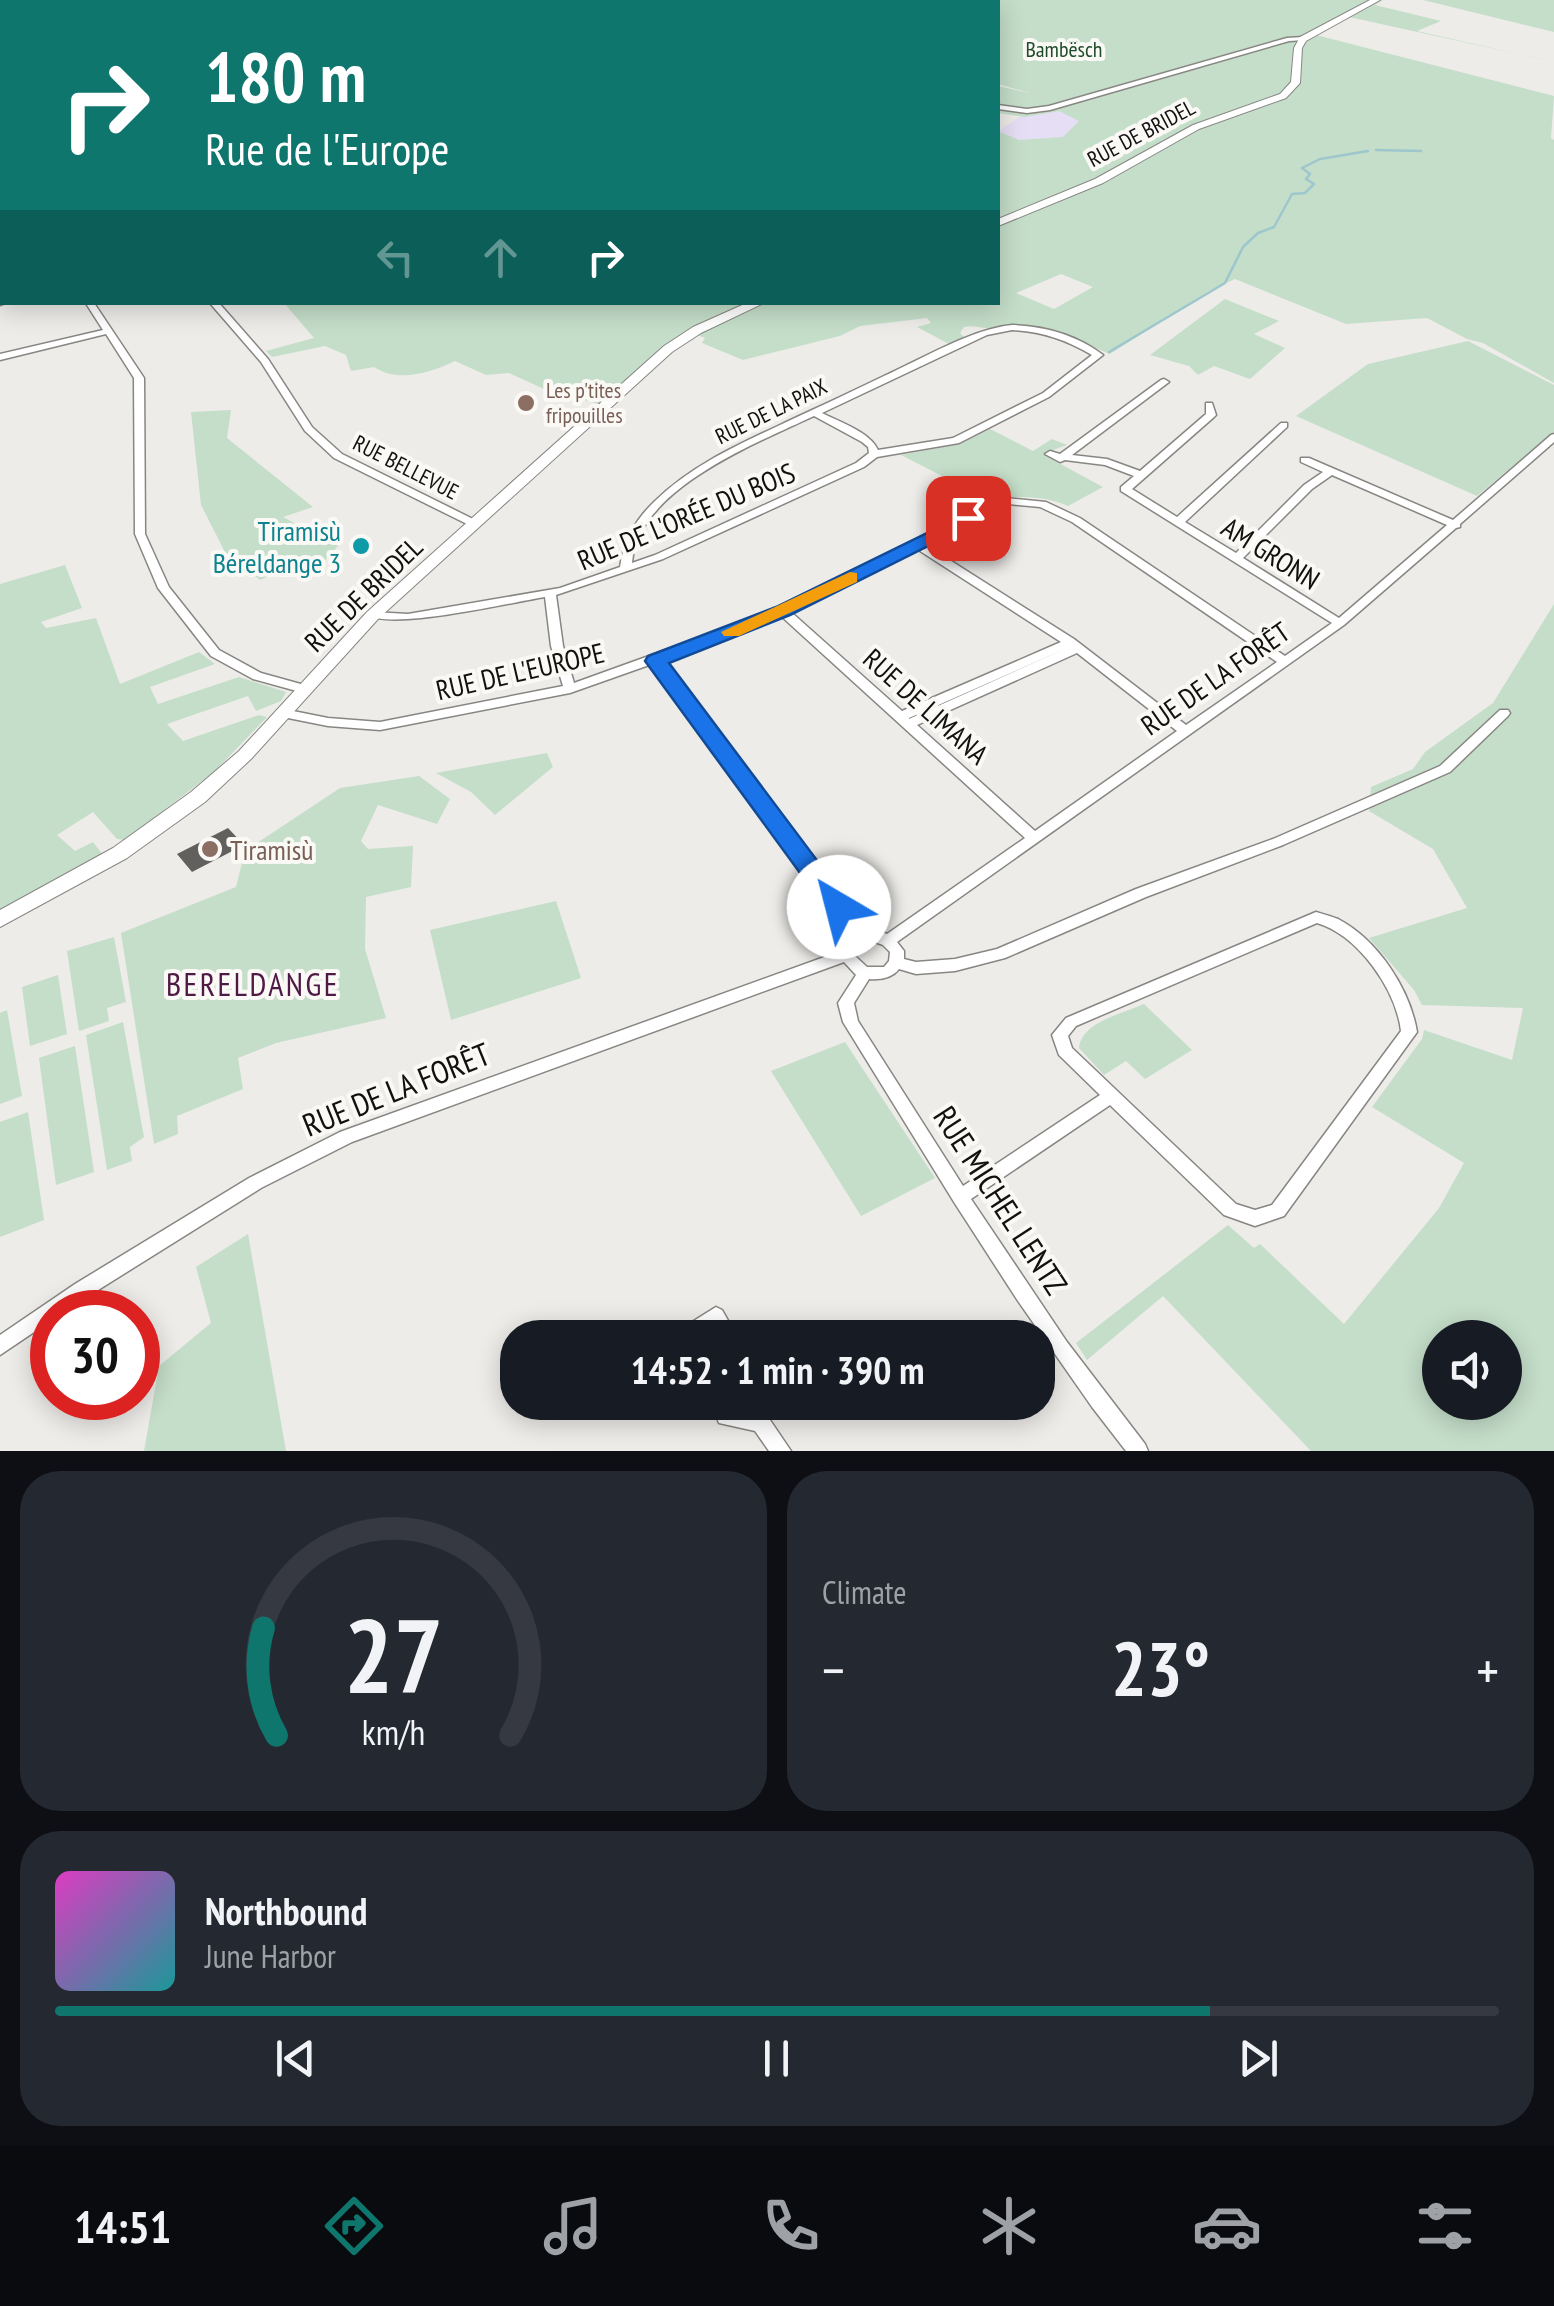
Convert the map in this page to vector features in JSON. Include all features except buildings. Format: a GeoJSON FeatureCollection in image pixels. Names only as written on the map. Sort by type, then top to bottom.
{"type":"FeatureCollection","features":[{"type":"Feature","properties":{"kind":"main road"},"geometry":{"type":"LineString","coordinates":[[1304,38],[1376,0]]}},
{"type":"Feature","properties":{"kind":"main road","name":"RUE DE BRIDEL"},"geometry":{"type":"LineString","coordinates":[[1000,222],[1099,181],[1196,126],[1283,96],[1295,83],[1298,48],[1304,38]]}},
{"type":"Feature","properties":{"kind":"main road","name":"RUE DE BRIDEL"},"geometry":{"type":"LineString","coordinates":[[0,918],[75,880],[159,828],[245,754],[373,616],[668,349],[697,330],[753,305]]}},
{"type":"Feature","properties":{"kind":"street"},"geometry":{"type":"LineString","coordinates":[[1000,108],[1042,110],[1289,39],[1304,38]]}},
{"type":"Feature","properties":{"kind":"street"},"geometry":{"type":"LineString","coordinates":[[91,305],[138,378],[138,513],[148,558],[189,624],[214,654],[257,676],[304,689]]}},
{"type":"Feature","properties":{"kind":"street","name":"RUE BELLEVUE"},"geometry":{"type":"LineString","coordinates":[[216,305],[265,360],[308,429],[338,456],[473,523]]}},
{"type":"Feature","properties":{"kind":"street","name":"RUE DE LA PAIX"},"geometry":{"type":"LineString","coordinates":[[625,570],[634,534],[677,487],[726,454],[981,334],[998,328],[1042,331],[1093,351],[1097,359],[1046,394],[956,441],[874,454]]}},
{"type":"Feature","properties":{"kind":"street"},"geometry":{"type":"LineString","coordinates":[[0,356],[108,331]]}},
{"type":"Feature","properties":{"kind":"street"},"geometry":{"type":"LineString","coordinates":[[1164,382],[1055,455],[1108,462],[1142,475],[1211,415],[1209,405]]}},
{"type":"Feature","properties":{"kind":"street"},"geometry":{"type":"LineString","coordinates":[[814,412],[866,440],[874,454]]}},
{"type":"Feature","properties":{"kind":"street","name":"AM GRONN"},"geometry":{"type":"LineString","coordinates":[[1178,522],[1284,425]]}},
{"type":"Feature","properties":{"kind":"street","name":"RUE DE LA FORÊT"},"geometry":{"type":"LineString","coordinates":[[888,941],[1340,623],[1456,526],[1554,436]]}},
{"type":"Feature","properties":{"kind":"street","name":"RUE DE L'ORÉE DU BOIS"},"geometry":{"type":"LineString","coordinates":[[373,616],[408,617],[550,594],[625,570],[860,465],[874,454]]}},
{"type":"Feature","properties":{"kind":"street"},"geometry":{"type":"LineString","coordinates":[[1305,460],[1456,526]]}},
{"type":"Feature","properties":{"kind":"street"},"geometry":{"type":"LineString","coordinates":[[1237,558],[1308,487],[1328,473]]}},
{"type":"Feature","properties":{"kind":"street","name":"AM GRONN"},"geometry":{"type":"LineString","coordinates":[[1142,475],[1126,489],[1340,623]]}},
{"type":"Feature","properties":{"kind":"street","name":"RUE DE L'EUROPE"},"geometry":{"type":"LineString","coordinates":[[283,713],[380,726],[570,689],[656,661],[783,611],[993,506],[1019,501],[1042,504],[1118,547],[1286,662]]}},
{"type":"Feature","properties":{"kind":"street"},"geometry":{"type":"LineString","coordinates":[[916,544],[1074,646],[1186,732]]}},
{"type":"Feature","properties":{"kind":"street"},"geometry":{"type":"LineString","coordinates":[[550,594],[557,646],[570,689]]}},
{"type":"Feature","properties":{"kind":"street","name":"RUE DE LIMANA"},"geometry":{"type":"LineString","coordinates":[[783,611],[1034,839]]}},
{"type":"Feature","properties":{"kind":"street"},"geometry":{"type":"LineString","coordinates":[[904,720],[1074,646]]}},
{"type":"Feature","properties":{"kind":"street"},"geometry":{"type":"LineString","coordinates":[[656,661],[862,938]]}},
{"type":"Feature","properties":{"kind":"street"},"geometry":{"type":"LineString","coordinates":[[896,963],[916,968],[1000,954],[1141,893],[1278,842],[1445,769],[1504,714]]}},
{"type":"Feature","properties":{"kind":"street"},"geometry":{"type":"LineString","coordinates":[[1328,918],[1347,928],[1399,993],[1409,1013],[1409,1032],[1278,1211],[1255,1218],[1230,1210],[1111,1096],[1065,1051],[1060,1035],[1071,1022],[1306,920],[1328,918]]}},
{"type":"Feature","properties":{"kind":"street"},"geometry":{"type":"LineString","coordinates":[[862,938],[888,941],[897,951],[896,963],[889,971],[865,974],[852,966],[847,955],[851,944],[862,938]]}},
{"type":"Feature","properties":{"kind":"street","name":"RUE DE LA FORÊT"},"geometry":{"type":"LineString","coordinates":[[0,1346],[255,1184],[346,1138],[847,955]]}},
{"type":"Feature","properties":{"kind":"street","name":"RUE MICHEL LENTZ"},"geometry":{"type":"LineString","coordinates":[[865,974],[846,1003],[852,1022],[960,1196],[1097,1400],[1138,1451]]}},
{"type":"Feature","properties":{"kind":"street"},"geometry":{"type":"LineString","coordinates":[[960,1196],[1111,1096]]}},
{"type":"Feature","properties":{"kind":"street"},"geometry":{"type":"LineString","coordinates":[[766,1420],[781,1451]]}},
{"type":"Feature","properties":{"kind":"shaded area"},"geometry":{"type":"Polygon","coordinates":[[[1067,109],[1100,122],[1047,153],[1000,132],[1024,114],[1067,109]]]}},
{"type":"Feature","properties":{"kind":"green space","name":"Bambësch"},"geometry":{"type":"Polygon","coordinates":[[[1000,0],[1383,0],[1375,5],[1441,21],[1417,31],[1554,62],[1349,17],[1316,35],[1554,96],[1551,138],[1554,383],[1483,343],[1427,318],[1346,324],[1235,279],[1209,291],[1110,354],[1064,336],[1022,328],[964,327],[960,333],[964,337],[949,344],[917,327],[931,323],[927,318],[860,326],[840,336],[743,360],[702,343],[705,338],[686,331],[599,404],[544,389],[509,373],[486,375],[455,361],[404,375],[374,367],[351,371],[346,355],[325,346],[272,357],[266,351],[314,338],[286,305],[1000,305],[1000,132],[1019,140],[1063,137],[1079,121],[1059,111],[1025,117],[1000,113],[1000,86],[1030,93],[1000,85],[1000,0]],[[1061,274],[1016,293],[1054,309],[1093,287],[1061,274]]]}},
{"type":"Feature","properties":{"kind":"green space"},"geometry":{"type":"Polygon","coordinates":[[[1423,0],[1554,0],[1554,32],[1423,0]]]}},
{"type":"Feature","properties":{"kind":"green space"},"geometry":{"type":"Polygon","coordinates":[[[1225,299],[1279,321],[1254,334],[1285,348],[1250,379],[1214,366],[1198,375],[1189,366],[1150,355],[1225,299]]]}},
{"type":"Feature","properties":{"kind":"green space"},"geometry":{"type":"Polygon","coordinates":[[[1468,341],[1554,385],[1554,432],[1477,496],[1296,416],[1368,364],[1468,341]]]}},
{"type":"Feature","properties":{"kind":"green space"},"geometry":{"type":"Polygon","coordinates":[[[231,410],[227,438],[313,507],[283,517],[338,546],[309,578],[290,566],[260,580],[225,552],[201,505],[191,412],[231,410]]]}},
{"type":"Feature","properties":{"kind":"green space"},"geometry":{"type":"Polygon","coordinates":[[[990,429],[1033,451],[1052,439],[1067,445],[1042,454],[1103,487],[1068,506],[1034,498],[979,495],[901,455],[959,444],[990,429]]]}},
{"type":"Feature","properties":{"kind":"green space"},"geometry":{"type":"Polygon","coordinates":[[[65,565],[82,608],[41,622],[46,628],[96,618],[120,684],[199,652],[215,664],[150,687],[158,704],[239,677],[286,692],[281,701],[256,711],[248,696],[167,724],[183,741],[259,715],[267,717],[215,771],[125,840],[117,839],[93,812],[57,835],[75,851],[93,842],[103,855],[0,909],[0,584],[65,565]]]}},
{"type":"Feature","properties":{"kind":"green space"},"geometry":{"type":"Polygon","coordinates":[[[1554,604],[1554,1451],[1311,1451],[1163,1296],[1087,1360],[1076,1343],[1228,1225],[1254,1248],[1260,1244],[1344,1324],[1439,1208],[1464,1163],[1372,1107],[1422,1039],[1424,1030],[1512,1060],[1523,1008],[1422,1005],[1414,990],[1369,938],[1467,908],[1433,849],[1369,811],[1371,787],[1413,769],[1425,752],[1493,703],[1554,604]]]}},
{"type":"Feature","properties":{"kind":"green space"},"geometry":{"type":"Polygon","coordinates":[[[547,753],[553,767],[495,815],[471,792],[436,773],[547,753]]]}},
{"type":"Feature","properties":{"kind":"green space"},"geometry":{"type":"Polygon","coordinates":[[[419,776],[450,799],[437,824],[378,805],[361,841],[368,849],[413,846],[411,887],[366,897],[365,949],[386,1018],[276,1043],[238,1058],[243,1089],[177,1116],[178,1134],[154,1144],[121,933],[236,887],[245,851],[340,788],[419,776]]]}},
{"type":"Feature","properties":{"kind":"green space"},"geometry":{"type":"Polygon","coordinates":[[[556,901],[581,978],[451,1020],[430,930],[556,901]]]}},
{"type":"Feature","properties":{"kind":"green space"},"geometry":{"type":"Polygon","coordinates":[[[114,937],[126,1002],[107,1008],[109,1021],[79,1031],[67,951],[114,937]]]}},
{"type":"Feature","properties":{"kind":"green space"},"geometry":{"type":"Polygon","coordinates":[[[58,975],[67,1034],[30,1046],[22,987],[58,975]]]}},
{"type":"Feature","properties":{"kind":"green space"},"geometry":{"type":"Polygon","coordinates":[[[1144,1004],[1192,1050],[1145,1079],[1126,1061],[1104,1075],[1079,1048],[1082,1039],[1095,1025],[1144,1004]]]}},
{"type":"Feature","properties":{"kind":"green space"},"geometry":{"type":"Polygon","coordinates":[[[7,1010],[22,1096],[0,1104],[0,1013],[7,1010]]]}},
{"type":"Feature","properties":{"kind":"green space"},"geometry":{"type":"Polygon","coordinates":[[[123,1022],[144,1137],[130,1147],[132,1161],[107,1170],[86,1035],[123,1022]]]}},
{"type":"Feature","properties":{"kind":"green space"},"geometry":{"type":"Polygon","coordinates":[[[845,1042],[935,1178],[861,1216],[771,1071],[845,1042]]]}},
{"type":"Feature","properties":{"kind":"green space"},"geometry":{"type":"Polygon","coordinates":[[[75,1046],[94,1172],[56,1185],[39,1058],[75,1046]]]}},
{"type":"Feature","properties":{"kind":"green space"},"geometry":{"type":"Polygon","coordinates":[[[28,1112],[44,1220],[0,1237],[0,1122],[28,1112]]]}},
{"type":"Feature","properties":{"kind":"green space"},"geometry":{"type":"Polygon","coordinates":[[[248,1234],[286,1451],[144,1451],[149,1420],[160,1420],[160,1365],[211,1323],[196,1267],[248,1234]]]}},
{"type":"Feature","properties":{"kind":"waterway"},"geometry":{"type":"LineString","coordinates":[[1376,150],[1421,151]]}},
{"type":"Feature","properties":{"kind":"waterway"},"geometry":{"type":"LineString","coordinates":[[1109,352],[1225,283],[1243,247],[1258,233],[1274,227],[1292,194],[1305,193],[1314,184],[1306,179],[1310,174],[1302,168],[1320,159],[1368,151]]}},
{"type":"Feature","properties":{"kind":"slow traffic"},"geometry":{"type":"LineString","coordinates":[[732,632],[850,578]]}},
{"type":"Feature","properties":{"kind":"place","name":"Les p'tites fripouilles"},"geometry":{"type":"Point","coordinates":[526,403]}},
{"type":"Feature","properties":{"kind":"place","name":"Tiramisù Béreldange 3"},"geometry":{"type":"Point","coordinates":[361,546]}},
{"type":"Feature","properties":{"kind":"place","name":"Tiramisù"},"geometry":{"type":"Point","coordinates":[210,849]}},
{"type":"Feature","properties":{"kind":"district","name":"BERELDANGE"},"geometry":{"type":"Point","coordinates":[253,984]}},
{"type":"Feature","properties":{"kind":"route"},"geometry":{"type":"LineString","coordinates":[[839,907],[656,661],[783,611],[968,518]]}}]}
